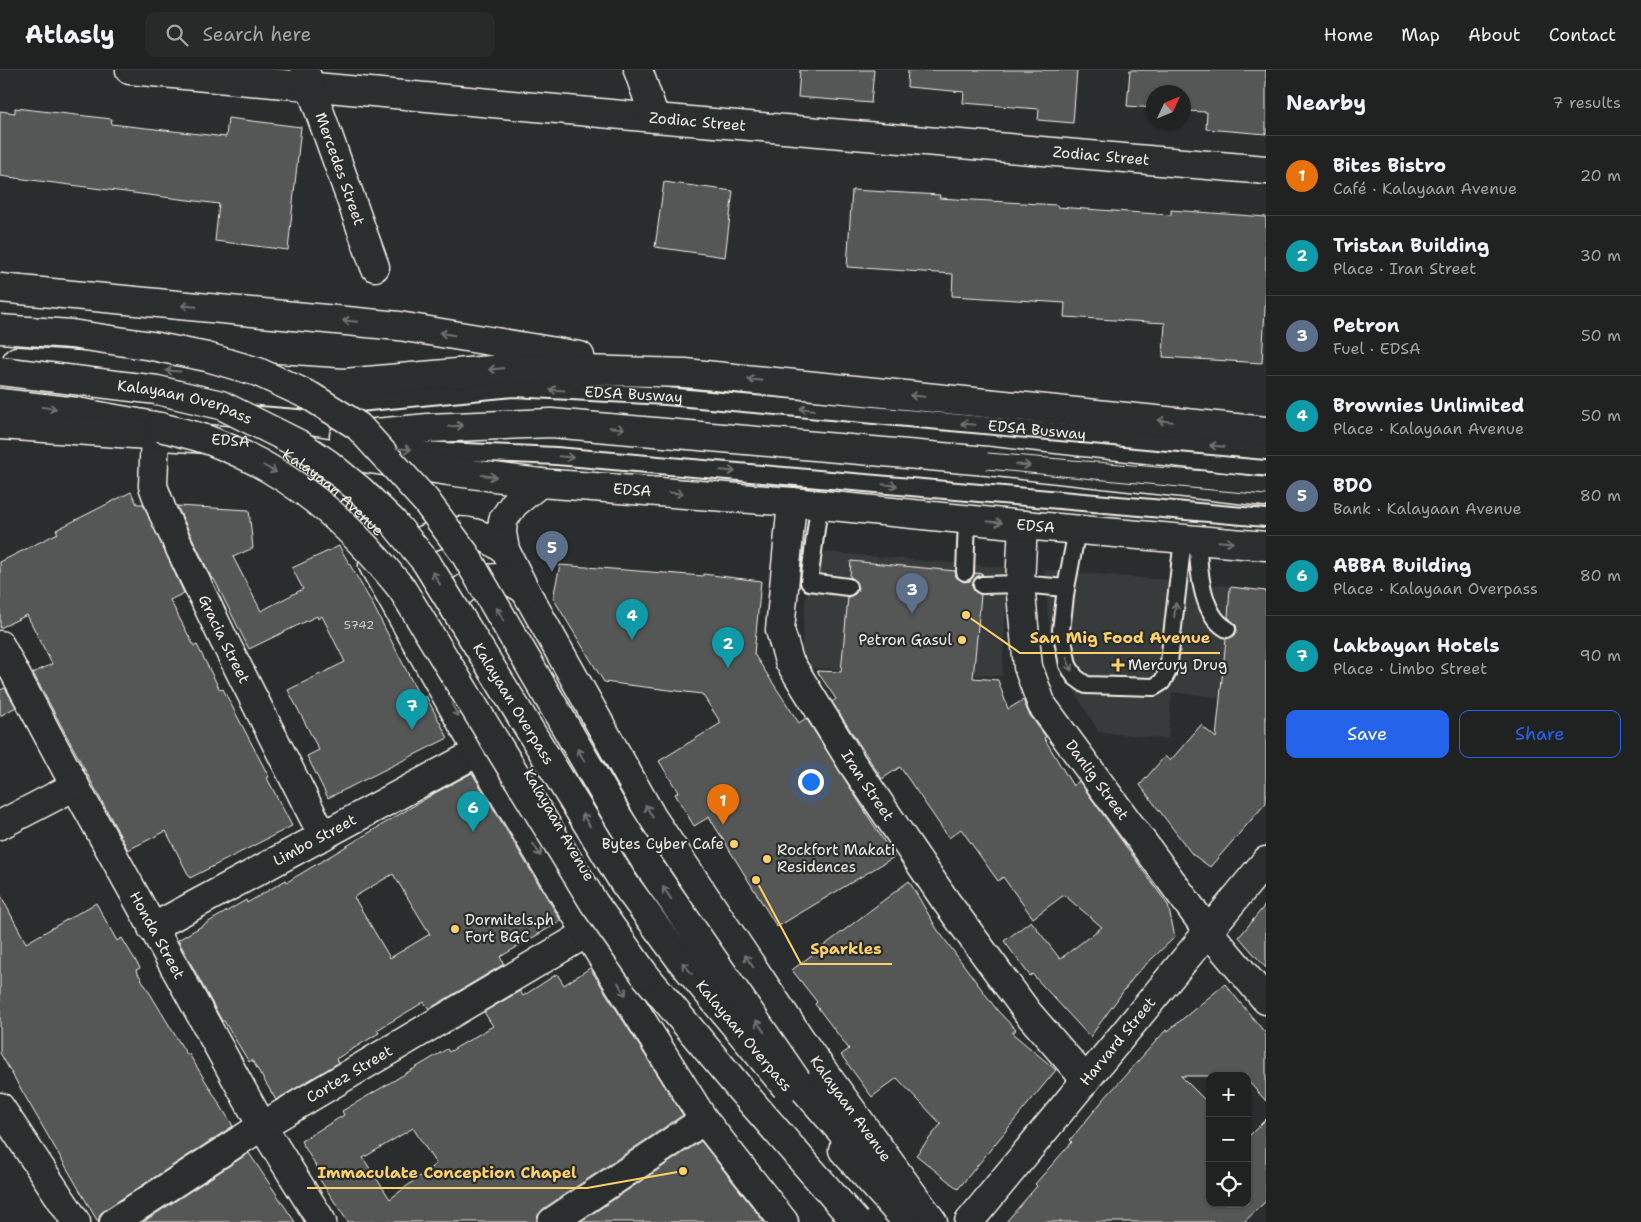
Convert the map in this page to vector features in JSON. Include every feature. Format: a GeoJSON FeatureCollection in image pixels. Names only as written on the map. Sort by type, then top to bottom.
{"type":"FeatureCollection","features":[{"type":"Feature","properties":{"kind":"main road","name":"Zodiac Street"},"geometry":{"type":"LineString","coordinates":[[130,70],[307,79],[655,118],[1266,170]]}},
{"type":"Feature","properties":{"kind":"main road"},"geometry":{"type":"LineString","coordinates":[[638,70],[655,118]]}},
{"type":"Feature","properties":{"kind":"main road","name":"Mercedes Street"},"geometry":{"type":"LineString","coordinates":[[307,79],[375,267]]}},
{"type":"Feature","properties":{"kind":"main road"},"geometry":{"type":"LineString","coordinates":[[0,288],[399,326],[685,373],[1266,431]]}},
{"type":"Feature","properties":{"kind":"main road"},"geometry":{"type":"LineString","coordinates":[[0,329],[72,334],[152,346],[207,357],[258,372],[310,396],[358,426],[426,501],[465,554],[646,862],[797,1081],[863,1156],[919,1215]]}},
{"type":"Feature","properties":{"kind":"main road"},"geometry":{"type":"LineString","coordinates":[[0,360],[344,382],[513,368],[685,373]]}},
{"type":"Feature","properties":{"kind":"main road","name":"Kalayaan Overpass"},"geometry":{"type":"LineString","coordinates":[[0,371],[157,390],[221,405],[299,444],[327,463],[360,490],[393,522],[426,562],[624,883],[680,960],[786,1087],[919,1215]]}},
{"type":"Feature","properties":{"kind":"main road","name":"Kalayaan Overpass"},"geometry":{"type":"LineString","coordinates":[[0,403],[115,417],[210,440],[248,457],[281,475],[332,513],[376,557],[402,589],[594,903],[645,975],[741,1090],[856,1222]]}},
{"type":"Feature","properties":{"kind":"main road"},"geometry":{"type":"LineString","coordinates":[[268,443],[428,428],[551,423],[987,461],[1266,492]]}},
{"type":"Feature","properties":{"kind":"main road","name":"EDSA"},"geometry":{"type":"LineString","coordinates":[[0,425],[268,443],[448,471],[540,483],[792,502],[967,520],[1266,546]]}},
{"type":"Feature","properties":{"kind":"main road","name":"Gracia Street"},"geometry":{"type":"LineString","coordinates":[[155,436],[153,486],[163,513],[222,636],[323,836]]}},
{"type":"Feature","properties":{"kind":"main road","name":"Kalayaan Avenue"},"geometry":{"type":"LineString","coordinates":[[268,443],[307,467],[331,486],[381,533],[402,560],[447,632],[589,877],[703,1054],[766,1136],[841,1222]]}},
{"type":"Feature","properties":{"kind":"main road","name":"Kalayaan Avenue"},"geometry":{"type":"LineString","coordinates":[[540,483],[514,504],[503,520],[502,533],[505,550],[525,590],[652,817],[919,1215]]}},
{"type":"Feature","properties":{"kind":"main road"},"geometry":{"type":"LineString","coordinates":[[331,486],[478,752],[587,933],[704,1120],[784,1222]]}},
{"type":"Feature","properties":{"kind":"main road","name":"Iran Street"},"geometry":{"type":"LineString","coordinates":[[792,502],[797,580],[780,630],[789,661],[852,763],[944,900],[1028,1013],[1086,1080]]}},
{"type":"Feature","properties":{"kind":"main road","name":"Danlig Street"},"geometry":{"type":"LineString","coordinates":[[1023,525],[1020,584],[1028,667],[1042,705],[1208,931],[1266,1000]]}},
{"type":"Feature","properties":{"kind":"main road"},"geometry":{"type":"LineString","coordinates":[[388,592],[402,560],[422,542],[434,536],[460,531],[474,533],[486,537],[505,550]]}},
{"type":"Feature","properties":{"kind":"main road"},"geometry":{"type":"LineString","coordinates":[[447,632],[447,620],[450,609],[458,594],[472,584],[493,578],[505,580],[525,590]]}},
{"type":"Feature","properties":{"kind":"main road","name":"Honda Street"},"geometry":{"type":"LineString","coordinates":[[0,645],[152,928],[262,1126],[322,1222]]}},
{"type":"Feature","properties":{"kind":"main road","name":"Limbo Street"},"geometry":{"type":"LineString","coordinates":[[152,928],[478,752]]}},
{"type":"Feature","properties":{"kind":"main road"},"geometry":{"type":"LineString","coordinates":[[0,824],[75,786]]}},
{"type":"Feature","properties":{"kind":"main road","name":"Harvard Street"},"geometry":{"type":"LineString","coordinates":[[969,1222],[1266,861]]}},
{"type":"Feature","properties":{"kind":"main road","name":"Cortez Street"},"geometry":{"type":"LineString","coordinates":[[114,1222],[262,1126],[587,933]]}},
{"type":"Feature","properties":{"kind":"main road"},"geometry":{"type":"LineString","coordinates":[[645,975],[669,1054],[708,1112],[804,1222]]}},
{"type":"Feature","properties":{"kind":"main road"},"geometry":{"type":"LineString","coordinates":[[0,1107],[76,1222]]}},
{"type":"Feature","properties":{"kind":"main road"},"geometry":{"type":"LineString","coordinates":[[552,1222],[704,1120]]}},
{"type":"Feature","properties":{"kind":"lane","name":"EDSA Busway"},"geometry":{"type":"LineString","coordinates":[[0,376],[348,404],[513,388],[666,396],[1266,451]]}},
{"type":"Feature","properties":{"kind":"lane"},"geometry":{"type":"LineString","coordinates":[[268,443],[556,456],[1266,518]]}},
{"type":"Feature","properties":{"kind":"lane"},"geometry":{"type":"LineString","coordinates":[[819,506],[797,580],[848,587]]}},
{"type":"Feature","properties":{"kind":"lane"},"geometry":{"type":"LineString","coordinates":[[965,572],[967,520]]}},
{"type":"Feature","properties":{"kind":"lane"},"geometry":{"type":"LineString","coordinates":[[1078,530],[1066,588],[1061,630],[1068,665],[1075,677],[1086,685],[1154,687],[1162,682],[1168,671],[1191,539]]}},
{"type":"Feature","properties":{"kind":"lane"},"geometry":{"type":"LineString","coordinates":[[1191,539],[1198,555],[1205,598],[1215,620],[1219,625],[1227,629]]}},
{"type":"Feature","properties":{"kind":"lane"},"geometry":{"type":"LineString","coordinates":[[982,585],[1020,584],[1066,588]]}},
{"type":"Feature","properties":{"kind":"shaded area"},"geometry":{"type":"Polygon","coordinates":[[[810,551],[1008,568],[1002,676],[810,668],[801,652],[810,551]]]}},
{"type":"Feature","properties":{"kind":"shaded area","name":"Mercury Drug"},"geometry":{"type":"Polygon","coordinates":[[[1044,570],[1266,590],[1266,703],[1172,692],[1168,739],[1099,732],[1078,698],[1050,638],[1044,570]]]}},
{"type":"Feature","properties":{"kind":"building"},"geometry":{"type":"Polygon","coordinates":[[[800,70],[874,70],[871,103],[798,97],[800,70]]]}},
{"type":"Feature","properties":{"kind":"building"},"geometry":{"type":"Polygon","coordinates":[[[908,70],[1077,70],[1073,123],[1038,120],[1039,109],[963,103],[964,92],[907,87],[908,70]]]}},
{"type":"Feature","properties":{"kind":"building"},"geometry":{"type":"Polygon","coordinates":[[[1130,70],[1266,70],[1266,134],[1206,129],[1207,112],[1191,111],[1191,85],[1146,85],[1146,107],[1127,106],[1130,70]]]}},
{"type":"Feature","properties":{"kind":"building"},"geometry":{"type":"Polygon","coordinates":[[[15,108],[112,119],[111,124],[226,137],[228,118],[301,127],[288,250],[215,241],[219,204],[0,176],[0,111],[15,113],[15,108]]]}},
{"type":"Feature","properties":{"kind":"building"},"geometry":{"type":"Polygon","coordinates":[[[664,182],[733,191],[725,257],[655,247],[664,182]]]}},
{"type":"Feature","properties":{"kind":"building"},"geometry":{"type":"Polygon","coordinates":[[[852,190],[940,195],[939,198],[1057,205],[1057,207],[1171,215],[1171,210],[1266,217],[1266,291],[1262,363],[1163,357],[1165,323],[1064,317],[1065,303],[952,296],[953,274],[847,267],[852,190]]]}},
{"type":"Feature","properties":{"kind":"building"},"geometry":{"type":"Polygon","coordinates":[[[131,492],[137,504],[143,504],[184,593],[170,600],[194,646],[197,645],[220,690],[223,689],[292,826],[190,878],[166,831],[128,850],[33,673],[52,664],[27,615],[0,628],[0,562],[58,533],[56,530],[131,492]]]}},
{"type":"Feature","properties":{"kind":"building"},"geometry":{"type":"Polygon","coordinates":[[[177,506],[249,510],[253,548],[233,557],[261,611],[303,589],[292,568],[339,546],[372,603],[421,699],[426,696],[448,738],[328,798],[307,756],[319,750],[288,690],[345,662],[322,616],[318,619],[317,616],[249,649],[214,579],[212,579],[177,506]]]}},
{"type":"Feature","properties":{"kind":"building"},"geometry":{"type":"Polygon","coordinates":[[[851,561],[955,571],[956,577],[964,582],[970,581],[975,573],[983,574],[976,577],[972,585],[974,591],[981,595],[973,678],[998,680],[1008,709],[1023,700],[1029,714],[1046,737],[1044,738],[1073,786],[1079,781],[1168,905],[1175,937],[1136,974],[1090,1037],[1032,974],[1030,976],[1004,941],[1031,921],[1060,959],[1102,927],[1064,895],[1033,918],[1003,877],[998,881],[961,829],[949,838],[900,767],[882,779],[832,702],[836,699],[817,671],[841,672],[848,597],[856,593],[858,588],[854,579],[850,577],[851,561]]]}},
{"type":"Feature","properties":{"kind":"building"},"geometry":{"type":"Polygon","coordinates":[[[560,565],[703,576],[703,574],[761,581],[754,654],[799,723],[806,718],[894,857],[777,927],[709,817],[694,826],[675,794],[678,792],[659,761],[721,723],[702,694],[604,682],[553,598],[560,565]]]}},
{"type":"Feature","properties":{"kind":"building"},"geometry":{"type":"Polygon","coordinates":[[[1230,587],[1266,591],[1266,803],[1210,867],[1192,854],[1140,785],[1165,756],[1170,761],[1201,725],[1216,738],[1226,639],[1235,635],[1237,630],[1236,625],[1228,617],[1230,587]]]}},
{"type":"Feature","properties":{"kind":"building"},"geometry":{"type":"Polygon","coordinates":[[[5,688],[16,707],[0,716],[0,690],[5,688]]]}},
{"type":"Feature","properties":{"kind":"building"},"geometry":{"type":"Polygon","coordinates":[[[472,773],[561,921],[500,957],[504,964],[429,1009],[424,1002],[377,1030],[379,1033],[336,1059],[338,1063],[276,1100],[252,1060],[249,1062],[224,1021],[222,1021],[178,940],[246,900],[247,903],[286,880],[287,882],[435,793],[472,773]],[[393,874],[354,897],[390,958],[430,934],[393,874]]]}},
{"type":"Feature","properties":{"kind":"building"},"geometry":{"type":"Polygon","coordinates":[[[909,881],[937,929],[997,1010],[1016,1030],[1012,1033],[1056,1070],[958,1189],[916,1155],[941,1124],[897,1078],[872,1097],[841,1055],[849,1049],[815,1004],[817,1002],[792,970],[909,881]]]}},
{"type":"Feature","properties":{"kind":"building"},"geometry":{"type":"Polygon","coordinates":[[[0,894],[26,943],[96,903],[117,941],[122,938],[140,968],[136,970],[187,1055],[189,1054],[233,1126],[106,1209],[100,1214],[98,1222],[0,1053],[0,894]]]}},
{"type":"Feature","properties":{"kind":"building"},"geometry":{"type":"Polygon","coordinates":[[[1266,904],[1266,968],[1239,937],[1266,904]]]}},
{"type":"Feature","properties":{"kind":"building"},"geometry":{"type":"Polygon","coordinates":[[[590,968],[683,1115],[543,1209],[538,1215],[537,1222],[348,1222],[320,1180],[323,1178],[301,1141],[344,1115],[342,1111],[447,1049],[449,1052],[493,1026],[484,1012],[520,991],[523,996],[557,974],[564,985],[590,968]],[[413,1128],[363,1158],[390,1199],[436,1164],[413,1128]]]}},
{"type":"Feature","properties":{"kind":"building"},"geometry":{"type":"Polygon","coordinates":[[[1225,984],[1266,1034],[1266,1101],[1251,1084],[1251,1072],[1206,1072],[1206,1076],[1181,1076],[1206,1101],[1206,1207],[1251,1207],[1251,1134],[1266,1119],[1266,1201],[1244,1222],[1006,1222],[1037,1186],[1035,1184],[1072,1142],[1070,1140],[1104,1099],[1166,1030],[1168,1031],[1225,984]]]}},
{"type":"Feature","properties":{"kind":"building"},"geometry":{"type":"Polygon","coordinates":[[[701,1141],[764,1222],[580,1222],[701,1141]]]}},
{"type":"Feature","properties":{"kind":"building"},"geometry":{"type":"Polygon","coordinates":[[[249,1153],[295,1222],[143,1222],[249,1153]]]}},
{"type":"Feature","properties":{"kind":"tram line"},"geometry":{"type":"LineString","coordinates":[[988,453],[1266,476]]}},
{"type":"Feature","properties":{"kind":"tram line"},"geometry":{"type":"LineString","coordinates":[[986,469],[1266,495]]}},
{"type":"Feature","properties":{"kind":"place","name":"BDO"},"geometry":{"type":"Point","coordinates":[552,572]}},
{"type":"Feature","properties":{"kind":"place","name":"Petron"},"geometry":{"type":"Point","coordinates":[912,614]}},
{"type":"Feature","properties":{"kind":"place","name":"San Mig Food Avenue"},"geometry":{"type":"Point","coordinates":[966,615]}},
{"type":"Feature","properties":{"kind":"place","name":"Brownies Unlimited"},"geometry":{"type":"Point","coordinates":[632,640]}},
{"type":"Feature","properties":{"kind":"place","name":"Petron Gasul"},"geometry":{"type":"Point","coordinates":[962,640]}},
{"type":"Feature","properties":{"kind":"place","name":"Mercury Drug"},"geometry":{"type":"Point","coordinates":[1118,665]}},
{"type":"Feature","properties":{"kind":"place","name":"Tristan Building"},"geometry":{"type":"Point","coordinates":[728,668]}},
{"type":"Feature","properties":{"kind":"place","name":"Lakbayan Hotels"},"geometry":{"type":"Point","coordinates":[412,730]}},
{"type":"Feature","properties":{"kind":"place","name":"Bites Bistro"},"geometry":{"type":"Point","coordinates":[723,825]}},
{"type":"Feature","properties":{"kind":"place","name":"ABBA Building"},"geometry":{"type":"Point","coordinates":[473,832]}},
{"type":"Feature","properties":{"kind":"place","name":"Bytes Cyber Cafe"},"geometry":{"type":"Point","coordinates":[734,844]}},
{"type":"Feature","properties":{"kind":"place","name":"Rockfort Makati Residences"},"geometry":{"type":"Point","coordinates":[767,859]}},
{"type":"Feature","properties":{"kind":"place","name":"Sparkles"},"geometry":{"type":"Point","coordinates":[756,880]}},
{"type":"Feature","properties":{"kind":"place","name":"Dormitels.ph Fort BGC"},"geometry":{"type":"Point","coordinates":[455,929]}},
{"type":"Feature","properties":{"kind":"place","name":"Immaculate Conception Chapel"},"geometry":{"type":"Point","coordinates":[683,1171]}}]}
